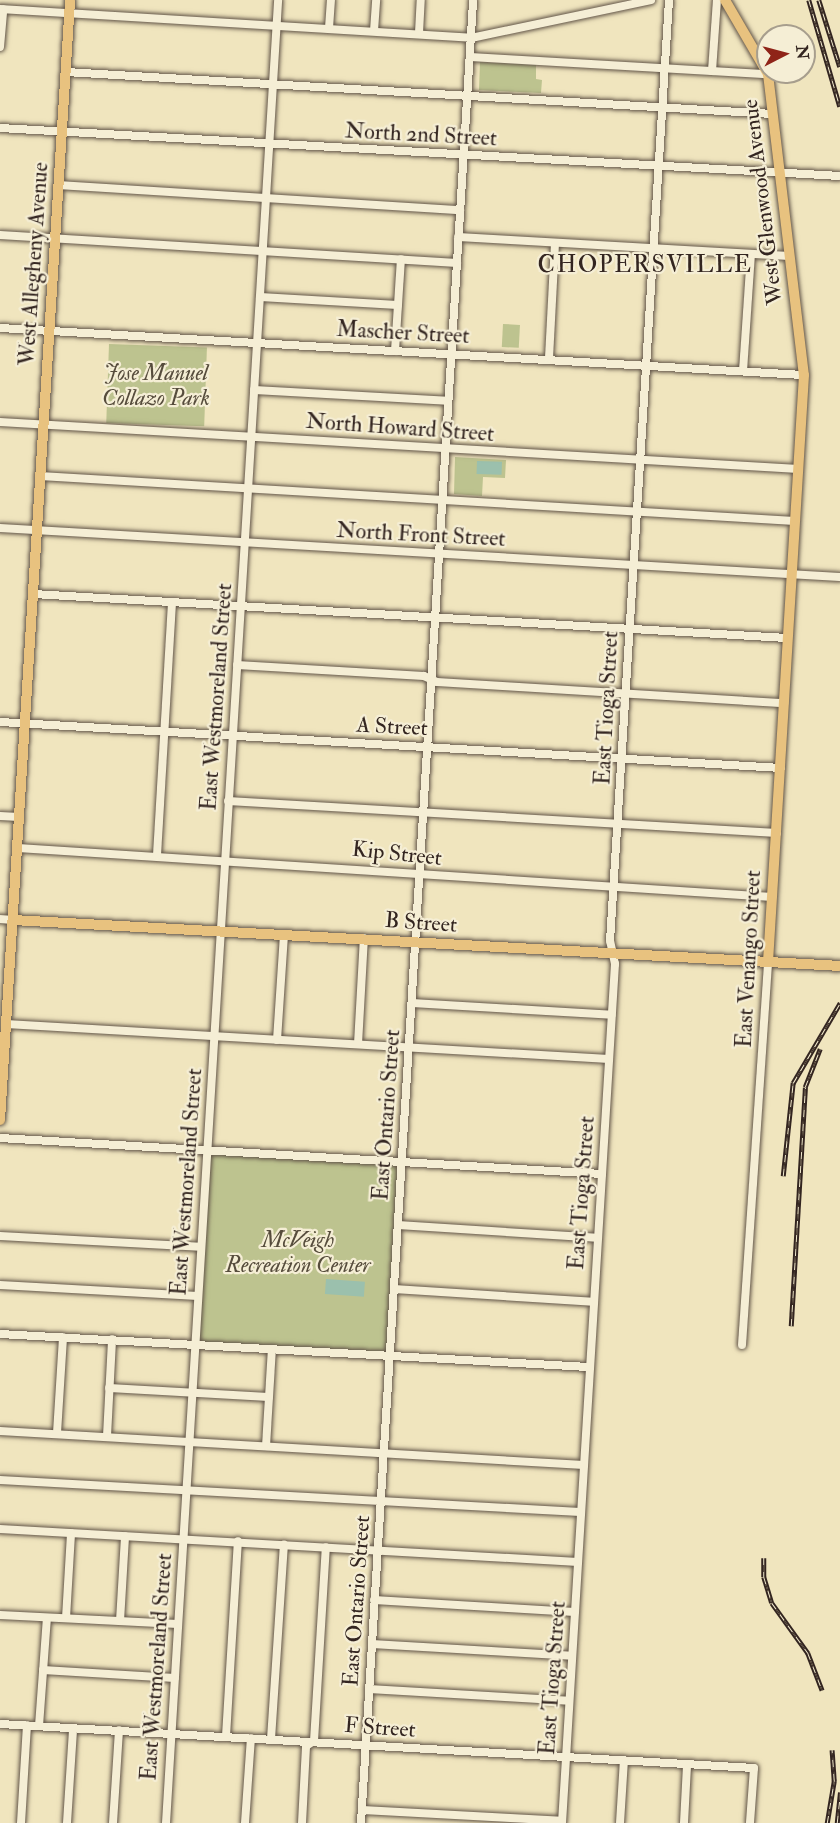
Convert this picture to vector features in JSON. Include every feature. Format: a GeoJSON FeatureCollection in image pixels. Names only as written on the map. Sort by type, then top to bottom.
{"type":"FeatureCollection","features":[{"type":"Feature","properties":{"kind":"main road","name":"West Allegheny Avenue"},"geometry":{"type":"LineString","coordinates":[[0,1120],[70,0]]}},
{"type":"Feature","properties":{"kind":"main road","name":"West Glenwood Avenue"},"geometry":{"type":"LineString","coordinates":[[725,0],[756,53]]}},
{"type":"Feature","properties":{"kind":"main road","name":"West Glenwood Avenue"},"geometry":{"type":"LineString","coordinates":[[769,84],[804,375],[799,469]]}},
{"type":"Feature","properties":{"kind":"main road","name":"East Venango Street"},"geometry":{"type":"LineString","coordinates":[[768,962],[799,469]]}},
{"type":"Feature","properties":{"kind":"main road","name":"B Street"},"geometry":{"type":"LineString","coordinates":[[14,920],[840,966]]}},
{"type":"Feature","properties":{"kind":"street","name":"East Westmoreland Street"},"geometry":{"type":"LineString","coordinates":[[166,1823],[278,0]]}},
{"type":"Feature","properties":{"kind":"street"},"geometry":{"type":"LineString","coordinates":[[329,28],[331,0]]}},
{"type":"Feature","properties":{"kind":"street"},"geometry":{"type":"LineString","coordinates":[[374,31],[376,0]]}},
{"type":"Feature","properties":{"kind":"street"},"geometry":{"type":"LineString","coordinates":[[419,33],[421,0]]}},
{"type":"Feature","properties":{"kind":"street","name":"East Ontario Street"},"geometry":{"type":"LineString","coordinates":[[361,1823],[474,0]]}},
{"type":"Feature","properties":{"kind":"street"},"geometry":{"type":"LineString","coordinates":[[0,47],[1,9],[471,38],[651,0]]}},
{"type":"Feature","properties":{"kind":"street","name":"East Tioga Street"},"geometry":{"type":"LineString","coordinates":[[562,1822],[615,964],[612,954],[614,887],[669,0]]}},
{"type":"Feature","properties":{"kind":"street"},"geometry":{"type":"LineString","coordinates":[[712,71],[717,0]]}},
{"type":"Feature","properties":{"kind":"street"},"geometry":{"type":"LineString","coordinates":[[470,57],[756,73]]}},
{"type":"Feature","properties":{"kind":"street"},"geometry":{"type":"LineString","coordinates":[[66,72],[772,114]]}},
{"type":"Feature","properties":{"kind":"street","name":"North 2nd Street"},"geometry":{"type":"LineString","coordinates":[[0,128],[840,176]]}},
{"type":"Feature","properties":{"kind":"street"},"geometry":{"type":"LineString","coordinates":[[58,186],[460,210]]}},
{"type":"Feature","properties":{"kind":"street"},"geometry":{"type":"LineString","coordinates":[[0,235],[457,263]]}},
{"type":"Feature","properties":{"kind":"street"},"geometry":{"type":"LineString","coordinates":[[458,237],[789,256]]}},
{"type":"Feature","properties":{"kind":"street"},"geometry":{"type":"LineString","coordinates":[[549,358],[555,243]]}},
{"type":"Feature","properties":{"kind":"street"},"geometry":{"type":"LineString","coordinates":[[743,371],[751,255]]}},
{"type":"Feature","properties":{"kind":"street"},"geometry":{"type":"LineString","coordinates":[[395,351],[401,259]]}},
{"type":"Feature","properties":{"kind":"street"},"geometry":{"type":"LineString","coordinates":[[260,297],[398,304]]}},
{"type":"Feature","properties":{"kind":"street","name":"Mascher Street"},"geometry":{"type":"LineString","coordinates":[[0,328],[549,358],[804,375]]}},
{"type":"Feature","properties":{"kind":"street"},"geometry":{"type":"LineString","coordinates":[[254,390],[448,401]]}},
{"type":"Feature","properties":{"kind":"street","name":"North Howard Street"},"geometry":{"type":"LineString","coordinates":[[0,422],[799,469]]}},
{"type":"Feature","properties":{"kind":"street"},"geometry":{"type":"LineString","coordinates":[[40,476],[795,521]]}},
{"type":"Feature","properties":{"kind":"street","name":"North Front Street"},"geometry":{"type":"LineString","coordinates":[[0,528],[840,577]]}},
{"type":"Feature","properties":{"kind":"street"},"geometry":{"type":"LineString","coordinates":[[33,594],[788,638]]}},
{"type":"Feature","properties":{"kind":"street"},"geometry":{"type":"LineString","coordinates":[[157,855],[172,602]]}},
{"type":"Feature","properties":{"kind":"street"},"geometry":{"type":"LineString","coordinates":[[237,664],[431,678],[437,682],[784,703]]}},
{"type":"Feature","properties":{"kind":"street","name":"A Street"},"geometry":{"type":"LineString","coordinates":[[0,722],[781,768]]}},
{"type":"Feature","properties":{"kind":"street"},"geometry":{"type":"LineString","coordinates":[[228,801],[777,833]]}},
{"type":"Feature","properties":{"kind":"street"},"geometry":{"type":"LineString","coordinates":[[0,816],[20,816]]}},
{"type":"Feature","properties":{"kind":"street","name":"Kip Street"},"geometry":{"type":"LineString","coordinates":[[18,848],[157,855],[772,897]]}},
{"type":"Feature","properties":{"kind":"street","name":"B Street"},"geometry":{"type":"LineString","coordinates":[[0,919],[14,920]]}},
{"type":"Feature","properties":{"kind":"street"},"geometry":{"type":"LineString","coordinates":[[277,1040],[284,934]]}},
{"type":"Feature","properties":{"kind":"street"},"geometry":{"type":"LineString","coordinates":[[358,1044],[364,938]]}},
{"type":"Feature","properties":{"kind":"street","name":"East Venango Street"},"geometry":{"type":"LineString","coordinates":[[742,1346],[768,962]]}},
{"type":"Feature","properties":{"kind":"street"},"geometry":{"type":"LineString","coordinates":[[412,1002],[612,1015]]}},
{"type":"Feature","properties":{"kind":"street"},"geometry":{"type":"LineString","coordinates":[[6,1024],[609,1059]]}},
{"type":"Feature","properties":{"kind":"street"},"geometry":{"type":"LineString","coordinates":[[0,1138],[602,1174]]}},
{"type":"Feature","properties":{"kind":"street"},"geometry":{"type":"LineString","coordinates":[[398,1225],[597,1238]]}},
{"type":"Feature","properties":{"kind":"street"},"geometry":{"type":"LineString","coordinates":[[0,1236],[200,1248]]}},
{"type":"Feature","properties":{"kind":"street"},"geometry":{"type":"LineString","coordinates":[[0,1285],[198,1296]]}},
{"type":"Feature","properties":{"kind":"street"},"geometry":{"type":"LineString","coordinates":[[394,1289],[593,1302]]}},
{"type":"Feature","properties":{"kind":"street"},"geometry":{"type":"LineString","coordinates":[[0,1334],[589,1367]]}},
{"type":"Feature","properties":{"kind":"street"},"geometry":{"type":"LineString","coordinates":[[57,1433],[63,1337]]}},
{"type":"Feature","properties":{"kind":"street"},"geometry":{"type":"LineString","coordinates":[[107,1436],[112,1339]]}},
{"type":"Feature","properties":{"kind":"street"},"geometry":{"type":"LineString","coordinates":[[266,1446],[272,1349]]}},
{"type":"Feature","properties":{"kind":"street"},"geometry":{"type":"LineString","coordinates":[[110,1388],[269,1397]]}},
{"type":"Feature","properties":{"kind":"street"},"geometry":{"type":"LineString","coordinates":[[0,1431],[584,1465]]}},
{"type":"Feature","properties":{"kind":"street"},"geometry":{"type":"LineString","coordinates":[[0,1480],[580,1512]]}},
{"type":"Feature","properties":{"kind":"street"},"geometry":{"type":"LineString","coordinates":[[0,1529],[578,1562]]}},
{"type":"Feature","properties":{"kind":"street"},"geometry":{"type":"LineString","coordinates":[[66,1618],[71,1533]]}},
{"type":"Feature","properties":{"kind":"street"},"geometry":{"type":"LineString","coordinates":[[120,1621],[125,1536]]}},
{"type":"Feature","properties":{"kind":"street"},"geometry":{"type":"LineString","coordinates":[[225,1736],[238,1541]]}},
{"type":"Feature","properties":{"kind":"street"},"geometry":{"type":"LineString","coordinates":[[271,1739],[284,1544]]}},
{"type":"Feature","properties":{"kind":"street"},"geometry":{"type":"LineString","coordinates":[[302,1823],[306,1746],[314,1741],[327,1547]]}},
{"type":"Feature","properties":{"kind":"street"},"geometry":{"type":"LineString","coordinates":[[374,1600],[575,1612]]}},
{"type":"Feature","properties":{"kind":"street"},"geometry":{"type":"LineString","coordinates":[[0,1615],[178,1624]]}},
{"type":"Feature","properties":{"kind":"street"},"geometry":{"type":"LineString","coordinates":[[39,1726],[46,1618]]}},
{"type":"Feature","properties":{"kind":"street"},"geometry":{"type":"LineString","coordinates":[[372,1644],[572,1656]]}},
{"type":"Feature","properties":{"kind":"street"},"geometry":{"type":"LineString","coordinates":[[43,1670],[175,1678]]}},
{"type":"Feature","properties":{"kind":"street"},"geometry":{"type":"LineString","coordinates":[[369,1689],[569,1701]]}},
{"type":"Feature","properties":{"kind":"street","name":"F Street"},"geometry":{"type":"LineString","coordinates":[[0,1724],[754,1768],[750,1823]]}},
{"type":"Feature","properties":{"kind":"street"},"geometry":{"type":"LineString","coordinates":[[21,1823],[27,1725]]}},
{"type":"Feature","properties":{"kind":"street"},"geometry":{"type":"LineString","coordinates":[[67,1823],[73,1729]]}},
{"type":"Feature","properties":{"kind":"street"},"geometry":{"type":"LineString","coordinates":[[113,1823],[119,1730]]}},
{"type":"Feature","properties":{"kind":"street"},"geometry":{"type":"LineString","coordinates":[[245,1823],[250,1738]]}},
{"type":"Feature","properties":{"kind":"street"},"geometry":{"type":"LineString","coordinates":[[620,1823],[624,1760]]}},
{"type":"Feature","properties":{"kind":"street"},"geometry":{"type":"LineString","coordinates":[[684,1823],[687,1764]]}},
{"type":"Feature","properties":{"kind":"street"},"geometry":{"type":"LineString","coordinates":[[362,1810],[562,1822]]}},
{"type":"Feature","properties":{"kind":"green space"},"geometry":{"type":"Polygon","coordinates":[[[480,62],[536,65],[536,79],[542,80],[541,93],[479,90],[480,62]]]}},
{"type":"Feature","properties":{"kind":"green space"},"geometry":{"type":"Polygon","coordinates":[[[503,324],[520,325],[519,348],[502,347],[503,324]]]}},
{"type":"Feature","properties":{"kind":"green space","name":"Jose Manuel Collazo Park"},"geometry":{"type":"Polygon","coordinates":[[[109,344],[207,347],[204,426],[106,423],[109,344]]]}},
{"type":"Feature","properties":{"kind":"green space"},"geometry":{"type":"Polygon","coordinates":[[[455,457],[506,460],[505,478],[483,477],[482,496],[454,494],[455,457]]]}},
{"type":"Feature","properties":{"kind":"green space","name":"McVeigh Recreation Center"},"geometry":{"type":"Polygon","coordinates":[[[207,1150],[401,1160],[391,1354],[197,1344],[207,1150]]]}},
{"type":"Feature","properties":{"kind":"shaded area"},"geometry":{"type":"Polygon","coordinates":[[[477,461],[502,462],[502,475],[477,474],[477,461]]]}},
{"type":"Feature","properties":{"kind":"shaded area"},"geometry":{"type":"Polygon","coordinates":[[[326,1279],[365,1282],[364,1297],[325,1294],[326,1279]]]}},
{"type":"Feature","properties":{"kind":"railway"},"geometry":{"type":"LineString","coordinates":[[809,0],[840,107]]}},
{"type":"Feature","properties":{"kind":"railway"},"geometry":{"type":"LineString","coordinates":[[819,0],[840,67]]}},
{"type":"Feature","properties":{"kind":"railway"},"geometry":{"type":"LineString","coordinates":[[783,1176],[793,1083],[840,1003]]}},
{"type":"Feature","properties":{"kind":"railway"},"geometry":{"type":"LineString","coordinates":[[791,1326],[805,1087],[820,1049]]}},
{"type":"Feature","properties":{"kind":"railway"},"geometry":{"type":"LineString","coordinates":[[764,1558],[764,1577],[772,1603],[808,1653],[822,1690]]}},
{"type":"Feature","properties":{"kind":"railway"},"geometry":{"type":"LineString","coordinates":[[827,1823],[834,1781],[832,1750]]}},
{"type":"Feature","properties":{"kind":"railway"},"geometry":{"type":"LineString","coordinates":[[837,1823],[840,1792]]}},
{"type":"Feature","properties":{"kind":"district","name":"CHOPERSVILLE"},"geometry":{"type":"Point","coordinates":[645,265]}}]}
